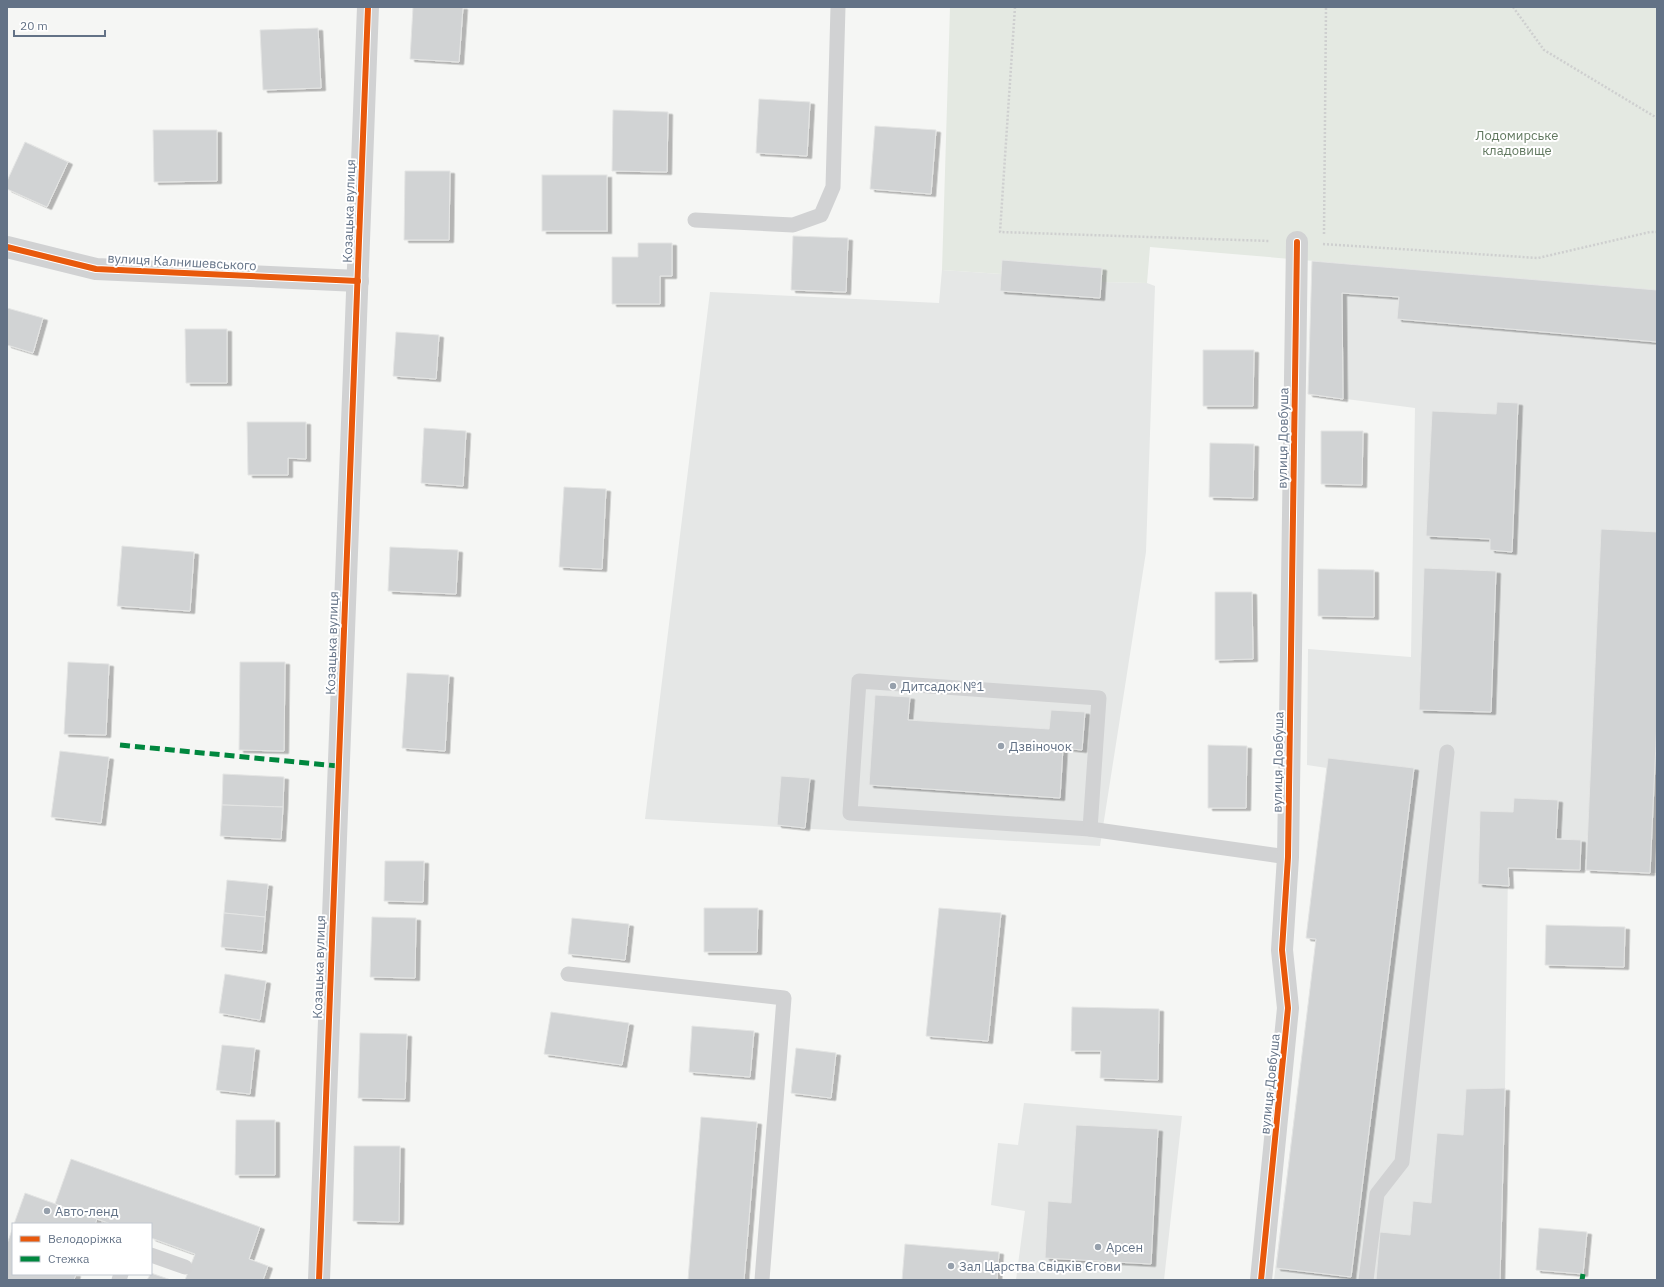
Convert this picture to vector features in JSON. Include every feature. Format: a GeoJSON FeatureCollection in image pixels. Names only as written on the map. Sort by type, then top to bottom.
{"type":"FeatureCollection","features":[{"type":"Feature","properties":{"kind":"street","name":"Козацька вулиця"},"geometry":{"type":"LineString","coordinates":[[319,1280],[338,750],[368,7]]}},
{"type":"Feature","properties":{"kind":"street","name":"вулиця Довбуша"},"geometry":{"type":"LineString","coordinates":[[1261,1280],[1288,1008],[1282,950],[1288,856],[1297,242]]}},
{"type":"Feature","properties":{"kind":"street","name":"вулиця Калнишевського"},"geometry":{"type":"LineString","coordinates":[[7,247],[96,269],[358,281]]}},
{"type":"Feature","properties":{"kind":"lane"},"geometry":{"type":"LineString","coordinates":[[695,220],[793,225],[821,215],[833,187],[838,7]]}},
{"type":"Feature","properties":{"kind":"lane"},"geometry":{"type":"LineString","coordinates":[[1090,829],[1098,698],[860,681],[850,813],[1090,829],[1288,856]]}},
{"type":"Feature","properties":{"kind":"lane"},"geometry":{"type":"LineString","coordinates":[[1366,1280],[1377,1194],[1402,1162],[1447,752]]}},
{"type":"Feature","properties":{"kind":"lane"},"geometry":{"type":"LineString","coordinates":[[568,974],[784,998],[762,1280]]}},
{"type":"Feature","properties":{"kind":"lane"},"geometry":{"type":"LineString","coordinates":[[152,1255],[185,1267]]}},
{"type":"Feature","properties":{"kind":"path"},"geometry":{"type":"LineString","coordinates":[[1015,7],[1000,232],[1297,242],[1538,258],[1650,232],[1657,232]]}},
{"type":"Feature","properties":{"kind":"path"},"geometry":{"type":"LineString","coordinates":[[1324,244],[1326,7]]}},
{"type":"Feature","properties":{"kind":"path"},"geometry":{"type":"LineString","coordinates":[[1513,7],[1544,50],[1657,118]]}},
{"type":"Feature","properties":{"kind":"shaded area","name":"Дитсадок №1"},"geometry":{"type":"Polygon","coordinates":[[[1002,260],[1102,268],[1102,282],[1147,283],[1155,286],[1146,552],[1100,846],[645,819],[710,292],[939,303],[942,270],[1001,274],[1002,260]]]}},
{"type":"Feature","properties":{"kind":"shaded area"},"geometry":{"type":"Polygon","coordinates":[[[1312,261],[1657,290],[1657,873],[1508,868],[1505,1088],[1500,1280],[1274,1280],[1316,940],[1306,938],[1327,768],[1307,765],[1308,649],[1411,657],[1415,408],[1308,394],[1312,261]]]}},
{"type":"Feature","properties":{"kind":"shaded area"},"geometry":{"type":"Polygon","coordinates":[[[1024,1103],[1182,1116],[1164,1280],[1016,1280],[1025,1211],[991,1205],[998,1143],[1018,1145],[1024,1103]]]}},
{"type":"Feature","properties":{"kind":"green space","name":"Лодомирське кладовище"},"geometry":{"type":"Polygon","coordinates":[[[950,7],[1657,7],[1657,290],[1150,247],[1147,283],[1101,282],[1102,268],[1003,260],[1002,274],[942,270],[950,7]]]}},
{"type":"Feature","properties":{"kind":"building"},"geometry":{"type":"Polygon","coordinates":[[[413,7],[463,7],[459,62],[410,59],[413,7]]]}},
{"type":"Feature","properties":{"kind":"building"},"geometry":{"type":"Polygon","coordinates":[[[318,28],[321,88],[263,90],[260,30],[318,28]]]}},
{"type":"Feature","properties":{"kind":"building"},"geometry":{"type":"Polygon","coordinates":[[[759,99],[810,102],[807,156],[756,153],[759,99]]]}},
{"type":"Feature","properties":{"kind":"building"},"geometry":{"type":"Polygon","coordinates":[[[613,110],[668,112],[667,172],[612,171],[613,110]]]}},
{"type":"Feature","properties":{"kind":"building"},"geometry":{"type":"Polygon","coordinates":[[[875,126],[936,130],[931,194],[870,189],[875,126]]]}},
{"type":"Feature","properties":{"kind":"building"},"geometry":{"type":"Polygon","coordinates":[[[153,130],[217,130],[217,181],[154,182],[153,130]]]}},
{"type":"Feature","properties":{"kind":"building"},"geometry":{"type":"Polygon","coordinates":[[[25,142],[68,162],[47,207],[7,189],[7,181],[25,142]]]}},
{"type":"Feature","properties":{"kind":"building"},"geometry":{"type":"Polygon","coordinates":[[[405,171],[450,171],[449,240],[404,240],[405,171]]]}},
{"type":"Feature","properties":{"kind":"building"},"geometry":{"type":"Polygon","coordinates":[[[542,175],[607,175],[607,231],[542,231],[542,175]]]}},
{"type":"Feature","properties":{"kind":"building"},"geometry":{"type":"Polygon","coordinates":[[[793,236],[848,238],[846,292],[791,290],[793,236]]]}},
{"type":"Feature","properties":{"kind":"building"},"geometry":{"type":"Polygon","coordinates":[[[638,243],[672,243],[672,276],[660,276],[660,304],[612,304],[612,257],[638,257],[638,243]]]}},
{"type":"Feature","properties":{"kind":"building"},"geometry":{"type":"Polygon","coordinates":[[[1002,260],[1102,268],[1100,298],[1000,291],[1002,260]]]}},
{"type":"Feature","properties":{"kind":"building"},"geometry":{"type":"Polygon","coordinates":[[[1312,261],[1657,290],[1657,342],[1397,319],[1399,297],[1342,293],[1343,399],[1308,394],[1312,261]]]}},
{"type":"Feature","properties":{"kind":"building"},"geometry":{"type":"Polygon","coordinates":[[[7,308],[43,318],[33,353],[7,345],[7,308]]]}},
{"type":"Feature","properties":{"kind":"building"},"geometry":{"type":"Polygon","coordinates":[[[185,329],[227,329],[227,383],[186,383],[185,329]]]}},
{"type":"Feature","properties":{"kind":"building"},"geometry":{"type":"Polygon","coordinates":[[[396,332],[439,335],[436,379],[393,376],[396,332]]]}},
{"type":"Feature","properties":{"kind":"building"},"geometry":{"type":"Polygon","coordinates":[[[1203,350],[1254,350],[1253,406],[1203,406],[1203,350]]]}},
{"type":"Feature","properties":{"kind":"building"},"geometry":{"type":"Polygon","coordinates":[[[1497,402],[1518,403],[1512,552],[1490,550],[1490,539],[1426,536],[1432,411],[1496,414],[1497,402]]]}},
{"type":"Feature","properties":{"kind":"building"},"geometry":{"type":"Polygon","coordinates":[[[247,422],[306,422],[306,459],[288,458],[288,475],[248,475],[247,422]]]}},
{"type":"Feature","properties":{"kind":"building"},"geometry":{"type":"Polygon","coordinates":[[[424,428],[466,431],[463,486],[421,483],[424,428]]]}},
{"type":"Feature","properties":{"kind":"building"},"geometry":{"type":"Polygon","coordinates":[[[1321,431],[1363,431],[1362,485],[1321,484],[1321,431]]]}},
{"type":"Feature","properties":{"kind":"building"},"geometry":{"type":"Polygon","coordinates":[[[1210,443],[1254,444],[1253,498],[1209,497],[1210,443]]]}},
{"type":"Feature","properties":{"kind":"building"},"geometry":{"type":"Polygon","coordinates":[[[564,487],[606,489],[602,569],[559,567],[564,487]]]}},
{"type":"Feature","properties":{"kind":"building"},"geometry":{"type":"Polygon","coordinates":[[[1601,529],[1657,532],[1657,721],[1650,873],[1586,870],[1601,529]]]}},
{"type":"Feature","properties":{"kind":"building"},"geometry":{"type":"Polygon","coordinates":[[[122,546],[194,552],[190,611],[117,606],[122,546]]]}},
{"type":"Feature","properties":{"kind":"building"},"geometry":{"type":"Polygon","coordinates":[[[390,547],[458,550],[456,594],[388,591],[390,547]]]}},
{"type":"Feature","properties":{"kind":"building"},"geometry":{"type":"Polygon","coordinates":[[[1424,568],[1496,571],[1491,712],[1419,710],[1424,568]]]}},
{"type":"Feature","properties":{"kind":"building"},"geometry":{"type":"Polygon","coordinates":[[[1318,569],[1374,570],[1374,617],[1318,616],[1318,569]]]}},
{"type":"Feature","properties":{"kind":"building"},"geometry":{"type":"Polygon","coordinates":[[[1215,592],[1252,592],[1253,659],[1215,660],[1215,592]]]}},
{"type":"Feature","properties":{"kind":"building"},"geometry":{"type":"Polygon","coordinates":[[[68,662],[109,664],[106,735],[64,734],[68,662]]]}},
{"type":"Feature","properties":{"kind":"building"},"geometry":{"type":"Polygon","coordinates":[[[240,662],[285,662],[284,751],[239,750],[240,662]]]}},
{"type":"Feature","properties":{"kind":"building"},"geometry":{"type":"Polygon","coordinates":[[[407,673],[449,675],[445,751],[402,748],[407,673]]]}},
{"type":"Feature","properties":{"kind":"building"},"geometry":{"type":"Polygon","coordinates":[[[875,695],[910,697],[908,720],[1049,729],[1051,710],[1085,712],[1082,750],[1063,748],[1060,798],[869,785],[875,695]]]}},
{"type":"Feature","properties":{"kind":"building"},"geometry":{"type":"Polygon","coordinates":[[[1208,745],[1247,746],[1246,808],[1208,808],[1208,745]]]}},
{"type":"Feature","properties":{"kind":"building"},"geometry":{"type":"Polygon","coordinates":[[[60,751],[109,757],[101,823],[51,817],[60,751]]]}},
{"type":"Feature","properties":{"kind":"building"},"geometry":{"type":"Polygon","coordinates":[[[1328,758],[1414,768],[1351,1277],[1276,1268],[1316,939],[1306,938],[1328,758]]]}},
{"type":"Feature","properties":{"kind":"building"},"geometry":{"type":"Polygon","coordinates":[[[223,774],[284,777],[283,807],[222,805],[223,774]]]}},
{"type":"Feature","properties":{"kind":"building"},"geometry":{"type":"Polygon","coordinates":[[[781,776],[810,778],[805,828],[777,825],[781,776]]]}},
{"type":"Feature","properties":{"kind":"building"},"geometry":{"type":"Polygon","coordinates":[[[1514,798],[1558,800],[1556,839],[1581,840],[1580,870],[1508,868],[1509,886],[1478,884],[1480,811],[1513,812],[1514,798]]]}},
{"type":"Feature","properties":{"kind":"building"},"geometry":{"type":"Polygon","coordinates":[[[222,805],[283,807],[281,839],[220,836],[222,805]]]}},
{"type":"Feature","properties":{"kind":"building"},"geometry":{"type":"Polygon","coordinates":[[[385,861],[424,861],[423,902],[384,901],[385,861]]]}},
{"type":"Feature","properties":{"kind":"building"},"geometry":{"type":"Polygon","coordinates":[[[227,880],[268,884],[265,917],[224,913],[227,880]]]}},
{"type":"Feature","properties":{"kind":"building"},"geometry":{"type":"Polygon","coordinates":[[[704,908],[758,908],[757,952],[704,952],[704,908]]]}},
{"type":"Feature","properties":{"kind":"building"},"geometry":{"type":"Polygon","coordinates":[[[939,908],[1001,913],[988,1041],[926,1036],[939,908]]]}},
{"type":"Feature","properties":{"kind":"building"},"geometry":{"type":"Polygon","coordinates":[[[224,913],[265,917],[262,951],[221,947],[224,913]]]}},
{"type":"Feature","properties":{"kind":"building"},"geometry":{"type":"Polygon","coordinates":[[[372,917],[416,918],[415,978],[370,977],[372,917]]]}},
{"type":"Feature","properties":{"kind":"building"},"geometry":{"type":"Polygon","coordinates":[[[572,918],[629,924],[625,960],[568,954],[572,918]]]}},
{"type":"Feature","properties":{"kind":"building"},"geometry":{"type":"Polygon","coordinates":[[[1546,925],[1625,927],[1624,967],[1545,965],[1546,925]]]}},
{"type":"Feature","properties":{"kind":"building"},"geometry":{"type":"Polygon","coordinates":[[[225,974],[266,981],[260,1020],[219,1013],[225,974]]]}},
{"type":"Feature","properties":{"kind":"building"},"geometry":{"type":"Polygon","coordinates":[[[1072,1007],[1159,1009],[1158,1080],[1100,1078],[1101,1051],[1071,1051],[1072,1007]]]}},
{"type":"Feature","properties":{"kind":"building"},"geometry":{"type":"Polygon","coordinates":[[[551,1012],[629,1023],[622,1065],[544,1054],[551,1012]]]}},
{"type":"Feature","properties":{"kind":"building"},"geometry":{"type":"Polygon","coordinates":[[[692,1026],[754,1031],[750,1077],[689,1072],[692,1026]]]}},
{"type":"Feature","properties":{"kind":"building"},"geometry":{"type":"Polygon","coordinates":[[[360,1033],[407,1034],[405,1099],[358,1098],[360,1033]]]}},
{"type":"Feature","properties":{"kind":"building"},"geometry":{"type":"Polygon","coordinates":[[[222,1045],[255,1048],[250,1094],[216,1090],[222,1045]]]}},
{"type":"Feature","properties":{"kind":"building"},"geometry":{"type":"Polygon","coordinates":[[[796,1048],[836,1053],[831,1098],[791,1093],[796,1048]]]}},
{"type":"Feature","properties":{"kind":"building"},"geometry":{"type":"Polygon","coordinates":[[[1505,1088],[1500,1280],[1376,1280],[1380,1232],[1410,1235],[1413,1201],[1431,1203],[1437,1133],[1463,1135],[1466,1089],[1505,1088]]]}},
{"type":"Feature","properties":{"kind":"building"},"geometry":{"type":"Polygon","coordinates":[[[701,1117],[757,1122],[744,1280],[688,1280],[701,1117]]]}},
{"type":"Feature","properties":{"kind":"building"},"geometry":{"type":"Polygon","coordinates":[[[236,1120],[275,1120],[275,1175],[235,1175],[236,1120]]]}},
{"type":"Feature","properties":{"kind":"building"},"geometry":{"type":"Polygon","coordinates":[[[1076,1125],[1158,1129],[1151,1264],[1045,1258],[1048,1201],[1071,1203],[1076,1125]]]}},
{"type":"Feature","properties":{"kind":"building"},"geometry":{"type":"Polygon","coordinates":[[[354,1146],[400,1146],[399,1222],[353,1221],[354,1146]]]}},
{"type":"Feature","properties":{"kind":"building"},"geometry":{"type":"Polygon","coordinates":[[[71,1159],[260,1227],[249,1259],[268,1266],[263,1280],[185,1280],[195,1254],[152,1238],[152,1223],[108,1223],[55,1204],[71,1159]]]}},
{"type":"Feature","properties":{"kind":"building","name":"Авто-ленд"},"geometry":{"type":"Polygon","coordinates":[[[25,1193],[97,1219],[95,1223],[14,1223],[25,1193]]]}},
{"type":"Feature","properties":{"kind":"building"},"geometry":{"type":"Polygon","coordinates":[[[1539,1228],[1587,1232],[1583,1274],[1536,1270],[1539,1228]]]}},
{"type":"Feature","properties":{"kind":"building"},"geometry":{"type":"Polygon","coordinates":[[[12,1230],[12,1275],[76,1275],[74,1280],[7,1280],[7,1244],[12,1230]]]}},
{"type":"Feature","properties":{"kind":"building","name":"Зал Царства Свідків Єгови"},"geometry":{"type":"Polygon","coordinates":[[[905,1244],[999,1252],[997,1280],[902,1280],[905,1244]]]}},
{"type":"Feature","properties":{"kind":"building"},"geometry":{"type":"Polygon","coordinates":[[[152,1273],[171,1280],[147,1280],[152,1273]]]}},
{"type":"Feature","properties":{"kind":"marked path"},"geometry":{"type":"LineString","coordinates":[[120,745],[338,766]]}},
{"type":"Feature","properties":{"kind":"marked path"},"geometry":{"type":"LineString","coordinates":[[1582,1280],[1583,1274]]}},
{"type":"Feature","properties":{"kind":"cycle path"},"geometry":{"type":"LineString","coordinates":[[319,1280],[368,7]]}},
{"type":"Feature","properties":{"kind":"cycle path"},"geometry":{"type":"LineString","coordinates":[[1261,1280],[1288,1008],[1282,950],[1288,857],[1297,242]]}},
{"type":"Feature","properties":{"kind":"cycle path"},"geometry":{"type":"LineString","coordinates":[[7,247],[96,269],[358,281]]}},
{"type":"Feature","properties":{"kind":"place","name":"Дитсадок №1"},"geometry":{"type":"Point","coordinates":[893,686]}},
{"type":"Feature","properties":{"kind":"place","name":"Дзвіночок"},"geometry":{"type":"Point","coordinates":[1001,746]}},
{"type":"Feature","properties":{"kind":"place","name":"Авто-ленд"},"geometry":{"type":"Point","coordinates":[47,1211]}},
{"type":"Feature","properties":{"kind":"place","name":"Арсен"},"geometry":{"type":"Point","coordinates":[1098,1247]}},
{"type":"Feature","properties":{"kind":"place","name":"Зал Царства Свідків Єгови"},"geometry":{"type":"Point","coordinates":[951,1266]}}]}
